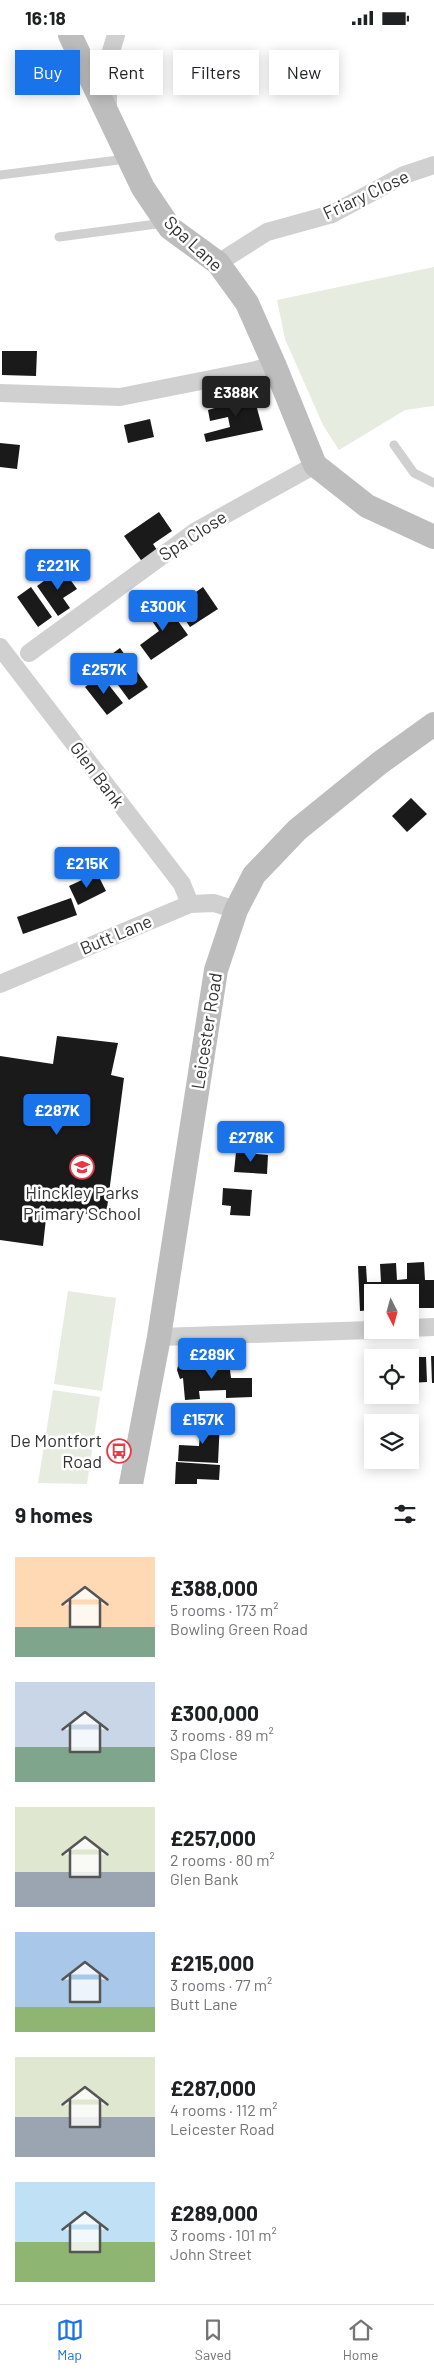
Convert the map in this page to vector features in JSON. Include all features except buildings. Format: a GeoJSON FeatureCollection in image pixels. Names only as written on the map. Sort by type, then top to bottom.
{"type":"FeatureCollection","features":[{"type":"Feature","properties":{"kind":"main road","name":"Spa Lane"},"geometry":{"type":"LineString","coordinates":[[70,35],[143,188],[170,227],[218,263],[247,303],[315,465]]}},
{"type":"Feature","properties":{"kind":"main road"},"geometry":{"type":"LineString","coordinates":[[315,465],[368,506],[434,537]]}},
{"type":"Feature","properties":{"kind":"main road","name":"Leicester Road"},"geometry":{"type":"LineString","coordinates":[[131,1484],[160,1337],[216,970],[236,910],[254,875],[296,830],[381,762],[434,724]]}},
{"type":"Feature","properties":{"kind":"street"},"geometry":{"type":"LineString","coordinates":[[108,117],[108,61],[116,35]]}},
{"type":"Feature","properties":{"kind":"street","name":"Friary Close"},"geometry":{"type":"LineString","coordinates":[[218,263],[267,232],[332,214],[404,175],[434,165]]}},
{"type":"Feature","properties":{"kind":"street"},"geometry":{"type":"LineString","coordinates":[[0,393],[120,397],[256,370],[274,364]]}},
{"type":"Feature","properties":{"kind":"street","name":"Spa Close"},"geometry":{"type":"LineString","coordinates":[[29,653],[196,531],[315,465]]}},
{"type":"Feature","properties":{"kind":"street","name":"Glen Bank"},"geometry":{"type":"LineString","coordinates":[[0,647],[182,884],[190,905]]}},
{"type":"Feature","properties":{"kind":"street","name":"Butt Lane"},"geometry":{"type":"LineString","coordinates":[[0,984],[190,905],[214,903],[236,910]]}},
{"type":"Feature","properties":{"kind":"street"},"geometry":{"type":"LineString","coordinates":[[419,1328],[434,1327]]}},
{"type":"Feature","properties":{"kind":"street"},"geometry":{"type":"LineString","coordinates":[[160,1337],[364,1330]]}},
{"type":"Feature","properties":{"kind":"lane"},"geometry":{"type":"LineString","coordinates":[[0,175],[129,158]]}},
{"type":"Feature","properties":{"kind":"lane"},"geometry":{"type":"LineString","coordinates":[[59,237],[166,222]]}},
{"type":"Feature","properties":{"kind":"lane"},"geometry":{"type":"LineString","coordinates":[[394,445],[414,473],[434,483]]}},
{"type":"Feature","properties":{"kind":"shaded area"},"geometry":{"type":"Polygon","coordinates":[[[434,267],[434,406],[405,410],[339,450],[323,425],[285,339],[277,300],[434,267]]]}},
{"type":"Feature","properties":{"kind":"shaded area"},"geometry":{"type":"Polygon","coordinates":[[[68,1291],[116,1298],[102,1391],[54,1384],[68,1291]]]}},
{"type":"Feature","properties":{"kind":"shaded area"},"geometry":{"type":"Polygon","coordinates":[[[53,1390],[100,1397],[87,1484],[38,1483],[53,1390]]]}},
{"type":"Feature","properties":{"kind":"place","name":"Hinckley Parks Primary School"},"geometry":{"type":"Point","coordinates":[82,1167]}},
{"type":"Feature","properties":{"kind":"place","name":"De Montfort Road"},"geometry":{"type":"Point","coordinates":[119,1451]}}]}
